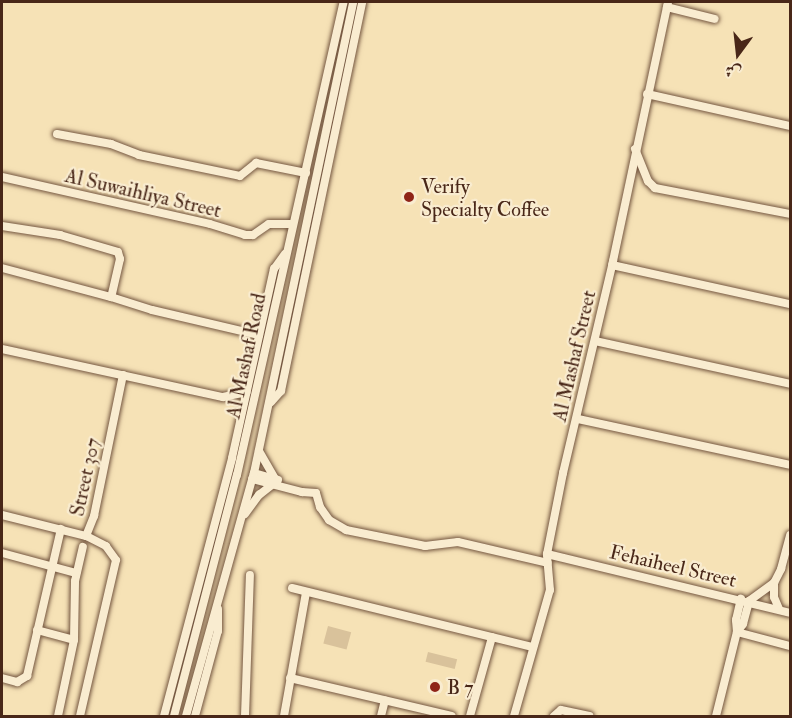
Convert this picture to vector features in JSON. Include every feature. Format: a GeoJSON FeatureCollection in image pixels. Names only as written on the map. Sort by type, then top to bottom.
{"type":"FeatureCollection","features":[{"type":"Feature","properties":{"kind":"street","name":"Al Mashaf Road"},"geometry":{"type":"LineString","coordinates":[[174,717],[219,551],[344,2]]}},
{"type":"Feature","properties":{"kind":"street","name":"Al Mashaf Road"},"geometry":{"type":"LineString","coordinates":[[186,717],[253,476],[353,2]]}},
{"type":"Feature","properties":{"kind":"street","name":"Al Mashaf Road"},"geometry":{"type":"LineString","coordinates":[[270,402],[282,391],[362,2]]}},
{"type":"Feature","properties":{"kind":"street"},"geometry":{"type":"LineString","coordinates":[[667,4],[715,19]]}},
{"type":"Feature","properties":{"kind":"street","name":"Al Mashaf Street"},"geometry":{"type":"LineString","coordinates":[[513,717],[550,590],[548,558],[563,473],[578,418],[612,265],[667,4]]}},
{"type":"Feature","properties":{"kind":"street"},"geometry":{"type":"LineString","coordinates":[[647,94],[790,126]]}},
{"type":"Feature","properties":{"kind":"street"},"geometry":{"type":"LineString","coordinates":[[57,134],[111,144],[139,155],[240,176],[256,163],[306,173]]}},
{"type":"Feature","properties":{"kind":"street"},"geometry":{"type":"LineString","coordinates":[[635,149],[648,181],[656,188],[790,214]]}},
{"type":"Feature","properties":{"kind":"street","name":"Al Suwaihliya Street"},"geometry":{"type":"LineString","coordinates":[[2,177],[202,222],[245,235],[254,235],[267,225],[293,224]]}},
{"type":"Feature","properties":{"kind":"street"},"geometry":{"type":"LineString","coordinates":[[275,225],[290,239]]}},
{"type":"Feature","properties":{"kind":"street"},"geometry":{"type":"LineString","coordinates":[[2,226],[60,235],[118,252],[120,259],[111,297]]}},
{"type":"Feature","properties":{"kind":"street"},"geometry":{"type":"LineString","coordinates":[[164,717],[241,415],[274,269],[286,252]]}},
{"type":"Feature","properties":{"kind":"street"},"geometry":{"type":"LineString","coordinates":[[612,265],[790,304]]}},
{"type":"Feature","properties":{"kind":"street"},"geometry":{"type":"LineString","coordinates":[[2,268],[152,310],[259,335]]}},
{"type":"Feature","properties":{"kind":"street"},"geometry":{"type":"LineString","coordinates":[[595,341],[790,384]]}},
{"type":"Feature","properties":{"kind":"street"},"geometry":{"type":"LineString","coordinates":[[2,349],[223,397],[234,404],[241,415]]}},
{"type":"Feature","properties":{"kind":"street","name":"Street 307"},"geometry":{"type":"LineString","coordinates":[[2,515],[86,536],[94,516],[123,375]]}},
{"type":"Feature","properties":{"kind":"street"},"geometry":{"type":"LineString","coordinates":[[223,397],[246,392]]}},
{"type":"Feature","properties":{"kind":"street"},"geometry":{"type":"LineString","coordinates":[[578,418],[790,465]]}},
{"type":"Feature","properties":{"kind":"street"},"geometry":{"type":"LineString","coordinates":[[258,450],[274,482]]}},
{"type":"Feature","properties":{"kind":"street"},"geometry":{"type":"LineString","coordinates":[[253,476],[274,482]]}},
{"type":"Feature","properties":{"kind":"street"},"geometry":{"type":"LineString","coordinates":[[241,519],[274,482]]}},
{"type":"Feature","properties":{"kind":"street","name":"Fehaiheel Street"},"geometry":{"type":"LineString","coordinates":[[274,482],[316,493],[320,507],[329,520],[346,530],[425,546],[458,542],[548,558],[745,600],[790,613]]}},
{"type":"Feature","properties":{"kind":"street"},"geometry":{"type":"LineString","coordinates":[[2,678],[20,681],[27,673],[61,529]]}},
{"type":"Feature","properties":{"kind":"street"},"geometry":{"type":"LineString","coordinates":[[779,609],[774,597],[774,583],[781,569],[790,535]]}},
{"type":"Feature","properties":{"kind":"street"},"geometry":{"type":"LineString","coordinates":[[80,717],[116,560],[106,546],[86,536]]}},
{"type":"Feature","properties":{"kind":"street"},"geometry":{"type":"LineString","coordinates":[[58,717],[74,640],[76,573],[83,547]]}},
{"type":"Feature","properties":{"kind":"street"},"geometry":{"type":"LineString","coordinates":[[203,564],[219,551]]}},
{"type":"Feature","properties":{"kind":"street"},"geometry":{"type":"LineString","coordinates":[[2,552],[76,573]]}},
{"type":"Feature","properties":{"kind":"street"},"geometry":{"type":"LineString","coordinates":[[781,569],[790,572]]}},
{"type":"Feature","properties":{"kind":"street"},"geometry":{"type":"LineString","coordinates":[[245,717],[250,575]]}},
{"type":"Feature","properties":{"kind":"street"},"geometry":{"type":"LineString","coordinates":[[716,717],[745,600],[774,583]]}},
{"type":"Feature","properties":{"kind":"street"},"geometry":{"type":"LineString","coordinates":[[292,588],[533,647]]}},
{"type":"Feature","properties":{"kind":"street"},"geometry":{"type":"LineString","coordinates":[[284,717],[306,592]]}},
{"type":"Feature","properties":{"kind":"street","name":"Al Mashaf Road"},"geometry":{"type":"LineString","coordinates":[[195,717],[218,630],[218,604]]}},
{"type":"Feature","properties":{"kind":"street"},"geometry":{"type":"LineString","coordinates":[[37,630],[74,640]]}},
{"type":"Feature","properties":{"kind":"street"},"geometry":{"type":"LineString","coordinates":[[737,632],[790,646]]}},
{"type":"Feature","properties":{"kind":"street"},"geometry":{"type":"LineString","coordinates":[[470,717],[492,637]]}},
{"type":"Feature","properties":{"kind":"street"},"geometry":{"type":"LineString","coordinates":[[290,678],[452,717]]}},
{"type":"Feature","properties":{"kind":"street"},"geometry":{"type":"LineString","coordinates":[[381,717],[385,700]]}},
{"type":"Feature","properties":{"kind":"street"},"geometry":{"type":"LineString","coordinates":[[554,717],[558,711],[564,710],[589,717]]}},
{"type":"Feature","properties":{"kind":"shaded area"},"geometry":{"type":"Polygon","coordinates":[[[328,626],[351,632],[347,650],[323,643],[328,626]]]}},
{"type":"Feature","properties":{"kind":"shaded area"},"geometry":{"type":"Polygon","coordinates":[[[428,652],[457,659],[455,669],[426,662],[428,652]]]}},
{"type":"Feature","properties":{"kind":"place","name":"Verify Specialty Coffee"},"geometry":{"type":"Point","coordinates":[409,197]}},
{"type":"Feature","properties":{"kind":"place","name":"B 7"},"geometry":{"type":"Point","coordinates":[435,687]}}]}
